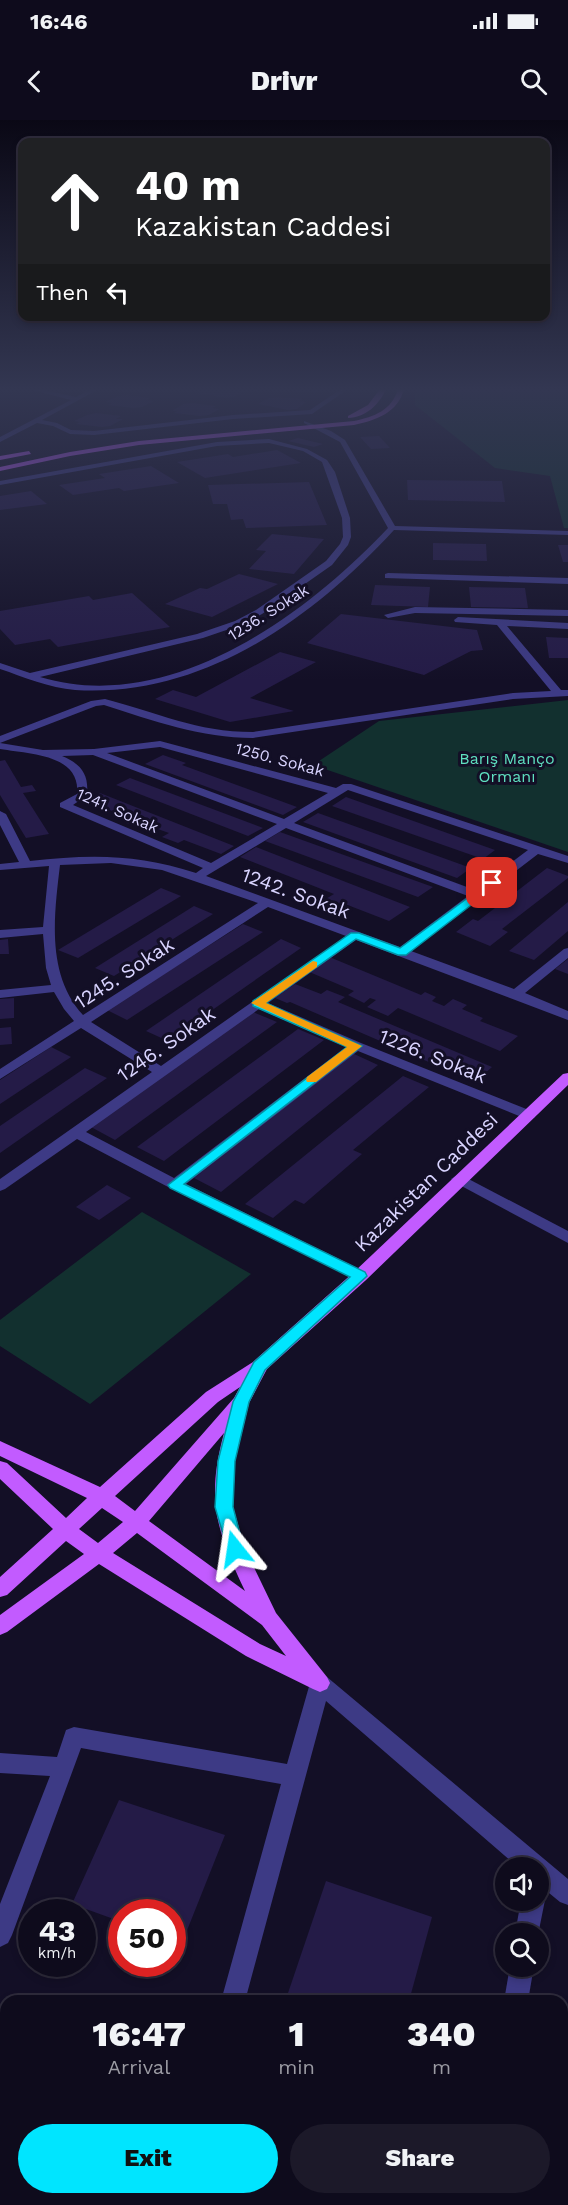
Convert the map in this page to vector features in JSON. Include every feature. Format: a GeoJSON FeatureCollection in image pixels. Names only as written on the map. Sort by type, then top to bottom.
{"type":"FeatureCollection","features":[{"type":"Feature","properties":{"kind":"main road","name":"Kazakistan Caddesi"},"geometry":{"type":"LineString","coordinates":[[0,1589],[212,1397],[259,1366],[360,1276],[568,1077]]}},
{"type":"Feature","properties":{"kind":"main road","name":"Kazakistan Caddesi"},"geometry":{"type":"LineString","coordinates":[[0,1626],[71,1572],[99,1554],[136,1522],[241,1402],[259,1366]]}},
{"type":"Feature","properties":{"kind":"main road"},"geometry":{"type":"LineString","coordinates":[[241,1402],[226,1461],[224,1507],[235,1549],[269,1620],[320,1683]]}},
{"type":"Feature","properties":{"kind":"main road"},"geometry":{"type":"LineString","coordinates":[[0,1448],[102,1497],[269,1620]]}},
{"type":"Feature","properties":{"kind":"main road"},"geometry":{"type":"LineString","coordinates":[[0,1468],[66,1530],[99,1554],[253,1650],[320,1683]]}},
{"type":"Feature","properties":{"kind":"street"},"geometry":{"type":"LineString","coordinates":[[30,676],[201,636],[238,623],[259,612],[329,563],[344,545],[347,537],[346,518],[336,486]]}},
{"type":"Feature","properties":{"kind":"street"},"geometry":{"type":"LineString","coordinates":[[369,486],[392,528],[568,534]]}},
{"type":"Feature","properties":{"kind":"street","name":"1236. Sokak"},"geometry":{"type":"LineString","coordinates":[[0,666],[72,687],[104,687],[159,680],[191,672],[244,646],[308,608],[379,544],[392,528]]}},
{"type":"Feature","properties":{"kind":"street"},"geometry":{"type":"LineString","coordinates":[[388,576],[568,581]]}},
{"type":"Feature","properties":{"kind":"street"},"geometry":{"type":"LineString","coordinates":[[568,613],[415,610],[388,615],[568,626]]}},
{"type":"Feature","properties":{"kind":"street"},"geometry":{"type":"LineString","coordinates":[[500,623],[564,693]]}},
{"type":"Feature","properties":{"kind":"street"},"geometry":{"type":"LineString","coordinates":[[104,687],[105,702]]}},
{"type":"Feature","properties":{"kind":"street"},"geometry":{"type":"LineString","coordinates":[[0,740],[94,703],[105,702],[194,730],[225,735],[253,735],[513,696],[564,693]]}},
{"type":"Feature","properties":{"kind":"street","name":"1250. Sokak"},"geometry":{"type":"LineString","coordinates":[[43,753],[94,752],[160,744],[338,792],[347,786],[568,860]]}},
{"type":"Feature","properties":{"kind":"street","name":"1241. Sokak"},"geometry":{"type":"LineString","coordinates":[[0,746],[43,753],[74,764],[83,778],[82,795],[64,805],[212,868]]}},
{"type":"Feature","properties":{"kind":"street"},"geometry":{"type":"LineString","coordinates":[[94,752],[477,895]]}},
{"type":"Feature","properties":{"kind":"street"},"geometry":{"type":"LineString","coordinates":[[197,877],[338,792]]}},
{"type":"Feature","properties":{"kind":"street"},"geometry":{"type":"LineString","coordinates":[[0,814],[27,865]]}},
{"type":"Feature","properties":{"kind":"street"},"geometry":{"type":"LineString","coordinates":[[402,952],[537,849]]}},
{"type":"Feature","properties":{"kind":"street","name":"1242. Sokak"},"geometry":{"type":"LineString","coordinates":[[0,867],[80,859],[148,863],[197,877],[516,994],[568,1016]]}},
{"type":"Feature","properties":{"kind":"street"},"geometry":{"type":"LineString","coordinates":[[55,862],[48,930],[52,969],[66,1003],[83,1023],[161,1072]]}},
{"type":"Feature","properties":{"kind":"street","name":"1245. Sokak"},"geometry":{"type":"LineString","coordinates":[[0,1075],[267,903]]}},
{"type":"Feature","properties":{"kind":"street"},"geometry":{"type":"LineString","coordinates":[[0,934],[48,930]]}},
{"type":"Feature","properties":{"kind":"street","name":"1246. Sokak"},"geometry":{"type":"LineString","coordinates":[[0,1186],[355,935]]}},
{"type":"Feature","properties":{"kind":"street"},"geometry":{"type":"LineString","coordinates":[[516,994],[568,952]]}},
{"type":"Feature","properties":{"kind":"street"},"geometry":{"type":"LineString","coordinates":[[0,994],[59,988]]}},
{"type":"Feature","properties":{"kind":"street","name":"1226. Sokak"},"geometry":{"type":"LineString","coordinates":[[257,1003],[356,1046],[529,1115]]}},
{"type":"Feature","properties":{"kind":"street"},"geometry":{"type":"LineString","coordinates":[[175,1185],[356,1046]]}},
{"type":"Feature","properties":{"kind":"street"},"geometry":{"type":"LineString","coordinates":[[75,1132],[175,1185],[360,1276]]}},
{"type":"Feature","properties":{"kind":"street"},"geometry":{"type":"LineString","coordinates":[[459,1179],[568,1238]]}},
{"type":"Feature","properties":{"kind":"street"},"geometry":{"type":"LineString","coordinates":[[235,1995],[320,1683],[524,1857]]}},
{"type":"Feature","properties":{"kind":"street"},"geometry":{"type":"LineString","coordinates":[[0,1935],[74,1737],[295,1776]]}},
{"type":"Feature","properties":{"kind":"street"},"geometry":{"type":"LineString","coordinates":[[0,1762],[64,1767]]}},
{"type":"Feature","properties":{"kind":"street"},"geometry":{"type":"LineString","coordinates":[[549,1878],[568,1894]]}},
{"type":"Feature","properties":{"kind":"street"},"geometry":{"type":"LineString","coordinates":[[517,1995],[520,1977]]}},
{"type":"Feature","properties":{"kind":"green space"},"geometry":{"type":"Polygon","coordinates":[[[553,486],[568,486],[568,528],[564,528],[553,486]]]}},
{"type":"Feature","properties":{"kind":"green space","name":"Barış Manço Ormanı"},"geometry":{"type":"Polygon","coordinates":[[[568,700],[568,852],[313,765],[379,721],[568,700]]]}},
{"type":"Feature","properties":{"kind":"green space"},"geometry":{"type":"Polygon","coordinates":[[[142,1212],[251,1274],[90,1404],[0,1346],[0,1320],[142,1212]]]}},
{"type":"Feature","properties":{"kind":"building"},"geometry":{"type":"Polygon","coordinates":[[[61,486],[156,486],[124,491],[119,488],[73,495],[61,486]]]}},
{"type":"Feature","properties":{"kind":"building"},"geometry":{"type":"Polygon","coordinates":[[[208,486],[311,486],[327,525],[246,528],[243,519],[231,520],[227,504],[213,504],[208,486]]]}},
{"type":"Feature","properties":{"kind":"building"},"geometry":{"type":"Polygon","coordinates":[[[407,486],[503,486],[505,502],[408,500],[407,486]]]}},
{"type":"Feature","properties":{"kind":"building"},"geometry":{"type":"Polygon","coordinates":[[[31,491],[47,504],[0,510],[0,496],[31,491]]]}},
{"type":"Feature","properties":{"kind":"building"},"geometry":{"type":"Polygon","coordinates":[[[272,534],[324,539],[294,574],[249,569],[266,551],[256,550],[272,534]]]}},
{"type":"Feature","properties":{"kind":"building"},"geometry":{"type":"Polygon","coordinates":[[[433,543],[486,544],[487,561],[433,560],[433,543]]]}},
{"type":"Feature","properties":{"kind":"building"},"geometry":{"type":"Polygon","coordinates":[[[558,545],[568,545],[568,562],[563,562],[558,545]]]}},
{"type":"Feature","properties":{"kind":"building"},"geometry":{"type":"Polygon","coordinates":[[[239,574],[278,584],[212,617],[165,604],[200,588],[207,589],[239,574]]]}},
{"type":"Feature","properties":{"kind":"building"},"geometry":{"type":"Polygon","coordinates":[[[375,585],[430,587],[428,607],[371,605],[375,585]]]}},
{"type":"Feature","properties":{"kind":"building"},"geometry":{"type":"Polygon","coordinates":[[[469,587],[525,588],[528,608],[471,607],[469,587]]]}},
{"type":"Feature","properties":{"kind":"building"},"geometry":{"type":"Polygon","coordinates":[[[132,593],[170,627],[58,647],[50,639],[15,645],[0,629],[0,611],[89,596],[93,600],[132,593]]]}},
{"type":"Feature","properties":{"kind":"building"},"geometry":{"type":"Polygon","coordinates":[[[341,614],[477,630],[483,650],[471,651],[424,675],[307,643],[341,614]]]}},
{"type":"Feature","properties":{"kind":"building"},"geometry":{"type":"Polygon","coordinates":[[[546,637],[568,638],[568,658],[549,658],[546,637]]]}},
{"type":"Feature","properties":{"kind":"building"},"geometry":{"type":"Polygon","coordinates":[[[280,652],[316,662],[250,698],[294,711],[230,722],[155,699],[173,690],[196,697],[280,652]]]}},
{"type":"Feature","properties":{"kind":"building"},"geometry":{"type":"Polygon","coordinates":[[[163,755],[186,763],[182,765],[297,807],[283,815],[145,764],[163,755]]]}},
{"type":"Feature","properties":{"kind":"building"},"geometry":{"type":"Polygon","coordinates":[[[5,760],[21,787],[32,785],[36,791],[23,793],[49,834],[26,838],[0,795],[0,761],[5,760]]]}},
{"type":"Feature","properties":{"kind":"building"},"geometry":{"type":"Polygon","coordinates":[[[130,778],[263,828],[248,836],[116,785],[130,778]]]}},
{"type":"Feature","properties":{"kind":"building"},"geometry":{"type":"Polygon","coordinates":[[[100,793],[234,846],[221,854],[184,840],[178,843],[162,837],[169,833],[152,827],[145,830],[126,823],[133,819],[86,801],[100,793]]]}},
{"type":"Feature","properties":{"kind":"building"},"geometry":{"type":"Polygon","coordinates":[[[346,797],[495,850],[483,859],[332,806],[346,797]]]}},
{"type":"Feature","properties":{"kind":"building"},"geometry":{"type":"Polygon","coordinates":[[[318,813],[471,868],[457,878],[303,822],[318,813]]]}},
{"type":"Feature","properties":{"kind":"building"},"geometry":{"type":"Polygon","coordinates":[[[280,832],[433,887],[418,897],[265,841],[280,832]]]}},
{"type":"Feature","properties":{"kind":"building"},"geometry":{"type":"Polygon","coordinates":[[[256,847],[410,907],[389,921],[345,904],[340,907],[324,900],[334,894],[240,857],[256,847]]]}},
{"type":"Feature","properties":{"kind":"building"},"geometry":{"type":"Polygon","coordinates":[[[547,868],[568,876],[568,878],[502,929],[508,932],[490,946],[456,932],[473,919],[478,921],[547,868]]]}},
{"type":"Feature","properties":{"kind":"building"},"geometry":{"type":"Polygon","coordinates":[[[161,888],[181,896],[78,958],[58,950],[161,888]]]}},
{"type":"Feature","properties":{"kind":"building"},"geometry":{"type":"Polygon","coordinates":[[[568,902],[568,931],[534,960],[509,951],[568,902]]]}},
{"type":"Feature","properties":{"kind":"building"},"geometry":{"type":"Polygon","coordinates":[[[194,906],[213,914],[114,976],[95,968],[194,906]]]}},
{"type":"Feature","properties":{"kind":"building"},"geometry":{"type":"Polygon","coordinates":[[[243,924],[263,932],[127,1020],[107,1010],[243,924]]]}},
{"type":"Feature","properties":{"kind":"building"},"geometry":{"type":"Polygon","coordinates":[[[8,939],[9,954],[0,954],[0,940],[8,939]]]}},
{"type":"Feature","properties":{"kind":"building"},"geometry":{"type":"Polygon","coordinates":[[[281,939],[301,948],[168,1041],[146,1031],[281,939]]]}},
{"type":"Feature","properties":{"kind":"building"},"geometry":{"type":"Polygon","coordinates":[[[327,956],[421,995],[425,992],[436,997],[432,1001],[444,1006],[453,999],[467,1005],[462,1009],[483,1018],[480,1021],[518,1036],[500,1051],[398,1008],[388,1016],[367,1007],[376,1000],[370,998],[364,1003],[348,995],[354,991],[307,971],[327,956]]]}},
{"type":"Feature","properties":{"kind":"building"},"geometry":{"type":"Polygon","coordinates":[[[568,959],[568,974],[555,969],[568,959]]]}},
{"type":"Feature","properties":{"kind":"building"},"geometry":{"type":"Polygon","coordinates":[[[295,984],[321,994],[327,990],[345,997],[338,1002],[492,1067],[475,1082],[290,1002],[275,998],[295,984]]]}},
{"type":"Feature","properties":{"kind":"building"},"geometry":{"type":"Polygon","coordinates":[[[14,998],[14,1018],[0,1019],[0,999],[14,998]]]}},
{"type":"Feature","properties":{"kind":"building"},"geometry":{"type":"Polygon","coordinates":[[[253,1012],[277,1022],[115,1140],[91,1127],[253,1012]]]}},
{"type":"Feature","properties":{"kind":"building"},"geometry":{"type":"Polygon","coordinates":[[[11,1027],[12,1044],[0,1045],[0,1028],[11,1027]]]}},
{"type":"Feature","properties":{"kind":"building"},"geometry":{"type":"Polygon","coordinates":[[[298,1029],[324,1040],[164,1161],[137,1147],[298,1029]]]}},
{"type":"Feature","properties":{"kind":"building"},"geometry":{"type":"Polygon","coordinates":[[[51,1047],[71,1057],[0,1104],[0,1080],[51,1047]]]}},
{"type":"Feature","properties":{"kind":"building"},"geometry":{"type":"Polygon","coordinates":[[[352,1053],[378,1065],[221,1192],[194,1178],[352,1053]]]}},
{"type":"Feature","properties":{"kind":"building"},"geometry":{"type":"Polygon","coordinates":[[[85,1068],[107,1078],[0,1153],[0,1126],[85,1068]]]}},
{"type":"Feature","properties":{"kind":"building"},"geometry":{"type":"Polygon","coordinates":[[[403,1076],[429,1087],[353,1150],[362,1154],[304,1204],[295,1200],[273,1218],[245,1204],[403,1076]]]}},
{"type":"Feature","properties":{"kind":"building"},"geometry":{"type":"Polygon","coordinates":[[[107,1185],[131,1198],[99,1220],[76,1207],[107,1185]]]}},
{"type":"Feature","properties":{"kind":"building"},"geometry":{"type":"Polygon","coordinates":[[[119,1800],[225,1835],[186,1933],[186,1899],[108,1899],[108,1917],[96,1913],[96,1899],[74,1899],[119,1800]]]}},
{"type":"Feature","properties":{"kind":"building"},"geometry":{"type":"Polygon","coordinates":[[[326,1881],[432,1917],[411,1995],[287,1995],[326,1881]]]}},
{"type":"Feature","properties":{"kind":"slow traffic"},"geometry":{"type":"LineString","coordinates":[[312,1080],[356,1046],[257,1003],[313,964]]}},
{"type":"Feature","properties":{"kind":"route"},"geometry":{"type":"LineString","coordinates":[[235,1549],[224,1507],[226,1461],[241,1402],[259,1366],[360,1276],[175,1185],[356,1046],[257,1003],[355,935],[402,952],[492,883]]}}]}
